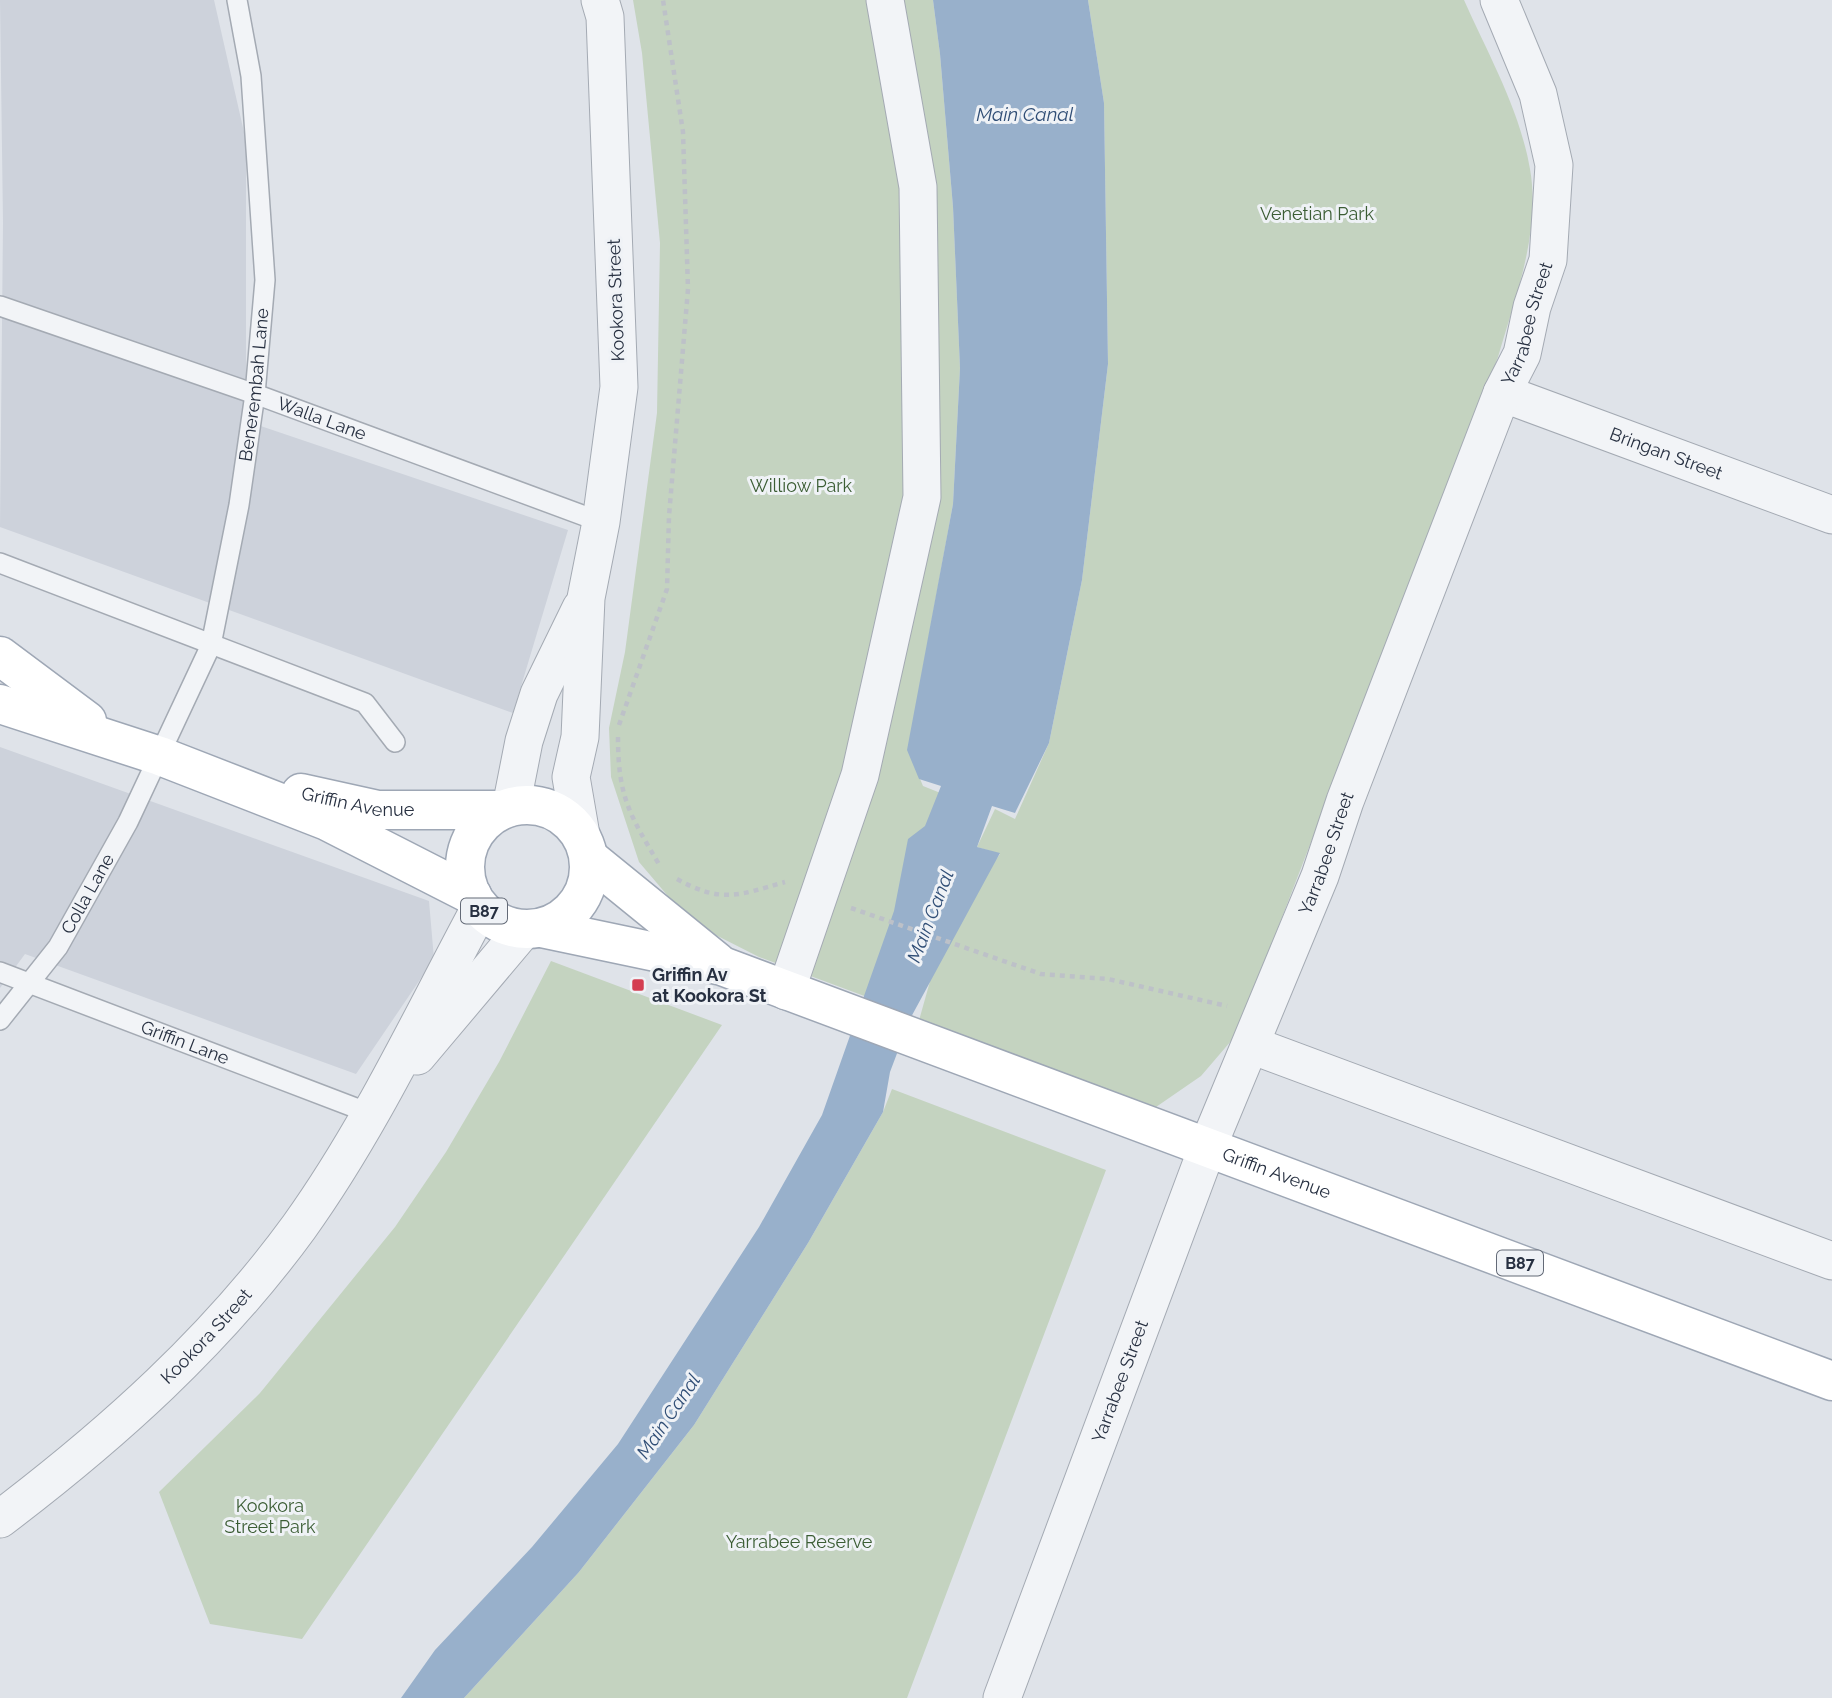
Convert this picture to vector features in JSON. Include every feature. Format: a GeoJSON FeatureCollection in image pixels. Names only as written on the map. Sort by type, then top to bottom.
{"type":"FeatureCollection","features":[{"type":"Feature","properties":{"kind":"main road","name":"Griffin Avenue"},"geometry":{"type":"LineString","coordinates":[[0,656],[111,739]]}},
{"type":"Feature","properties":{"kind":"main road","name":"Griffin Avenue"},"geometry":{"type":"LineString","coordinates":[[0,704],[111,739],[327,821],[476,901]]}},
{"type":"Feature","properties":{"kind":"main road","name":"Griffin Avenue"},"geometry":{"type":"LineString","coordinates":[[168,760],[378,810],[506,808]]}},
{"type":"Feature","properties":{"kind":"main road","name":"B87"},"geometry":{"type":"LineString","coordinates":[[533,929],[493,919],[476,901],[466,877],[465,860],[471,840],[484,822],[506,808],[527,804],[551,810],[571,822],[585,846]]}},
{"type":"Feature","properties":{"kind":"main road","name":"Griffin Avenue"},"geometry":{"type":"LineString","coordinates":[[585,846],[722,966]]}},
{"type":"Feature","properties":{"kind":"main road"},"geometry":{"type":"LineString","coordinates":[[533,929],[559,921],[573,909],[584,894],[589,876],[585,846]]}},
{"type":"Feature","properties":{"kind":"main road","name":"Griffin Avenue"},"geometry":{"type":"LineString","coordinates":[[533,929],[722,966],[1832,1381]]}},
{"type":"Feature","properties":{"kind":"street","name":"Kookora Street"},"geometry":{"type":"LineString","coordinates":[[585,846],[571,777],[580,737],[586,598],[601,522],[619,387],[605,17],[600,0]]}},
{"type":"Feature","properties":{"kind":"street"},"geometry":{"type":"LineString","coordinates":[[786,991],[860,775],[922,497],[918,187],[885,0]]}},
{"type":"Feature","properties":{"kind":"street","name":"Yarrabee Street"},"geometry":{"type":"LineString","coordinates":[[1002,1698],[1208,1146],[1320,876],[1345,800],[1502,393],[1522,354],[1532,307],[1548,260],[1554,165],[1538,94],[1504,2]]}},
{"type":"Feature","properties":{"kind":"street","name":"Bringan Street"},"geometry":{"type":"LineString","coordinates":[[1502,393],[1832,515]]}},
{"type":"Feature","properties":{"kind":"street","name":"Kookora Street"},"geometry":{"type":"LineString","coordinates":[[506,808],[539,694],[586,598]]}},
{"type":"Feature","properties":{"kind":"street","name":"Kookora Street"},"geometry":{"type":"LineString","coordinates":[[0,1519],[76,1461],[199,1347],[253,1286],[299,1226],[369,1113],[476,901]]}},
{"type":"Feature","properties":{"kind":"street","name":"Kookora Street"},"geometry":{"type":"LineString","coordinates":[[369,1113],[533,929]]}},
{"type":"Feature","properties":{"kind":"street"},"geometry":{"type":"LineString","coordinates":[[1256,1030],[1832,1261]]}},
{"type":"Feature","properties":{"kind":"lane","name":"Benerembah Lane"},"geometry":{"type":"LineString","coordinates":[[168,760],[211,645],[239,505],[255,394],[265,268],[251,76],[237,0]]}},
{"type":"Feature","properties":{"kind":"lane","name":"Walla Lane"},"geometry":{"type":"LineString","coordinates":[[0,306],[255,394],[601,522]]}},
{"type":"Feature","properties":{"kind":"lane"},"geometry":{"type":"LineString","coordinates":[[0,564],[365,703],[395,742]]}},
{"type":"Feature","properties":{"kind":"lane","name":"Colla Lane"},"geometry":{"type":"LineString","coordinates":[[0,1020],[58,947],[128,822],[168,760]]}},
{"type":"Feature","properties":{"kind":"lane","name":"Griffin Lane"},"geometry":{"type":"LineString","coordinates":[[0,972],[28,985],[369,1113]]}},
{"type":"Feature","properties":{"kind":"path"},"geometry":{"type":"LineString","coordinates":[[663,0],[683,132],[688,289],[669,516],[667,589],[619,725],[618,771],[626,807],[663,871]]}},
{"type":"Feature","properties":{"kind":"path"},"geometry":{"type":"LineString","coordinates":[[675,878],[699,891],[731,897],[785,882],[817,898]]}},
{"type":"Feature","properties":{"kind":"path"},"geometry":{"type":"LineString","coordinates":[[877,916],[1041,974],[1108,979],[1256,1030]]}},
{"type":"Feature","properties":{"kind":"shaded area"},"geometry":{"type":"Polygon","coordinates":[[[0,0],[214,0],[246,141],[246,421],[568,530],[513,713],[0,527],[3,223],[0,0]]]}},
{"type":"Feature","properties":{"kind":"shaded area"},"geometry":{"type":"Polygon","coordinates":[[[0,747],[429,901],[434,959],[356,1074],[25,954],[0,988],[0,747]]]}},
{"type":"Feature","properties":{"kind":"green space","name":"Williow Park"},"geometry":{"type":"Polygon","coordinates":[[[633,0],[933,0],[953,207],[960,368],[953,504],[908,750],[923,786],[943,794],[901,914],[867,997],[759,957],[690,922],[639,862],[611,777],[609,728],[625,652],[657,413],[660,243],[642,53],[633,0]]]}},
{"type":"Feature","properties":{"kind":"green space","name":"Venetian Park"},"geometry":{"type":"Polygon","coordinates":[[[1088,0],[1464,0],[1519,125],[1530,169],[1532,193],[1529,241],[1498,357],[1237,1034],[1201,1076],[1156,1107],[1135,1104],[918,1024],[945,928],[1000,854],[977,847],[995,809],[1015,819],[1049,743],[1082,580],[1108,364],[1104,103],[1088,0]]]}},
{"type":"Feature","properties":{"kind":"green space","name":"Kookora Street Park"},"geometry":{"type":"Polygon","coordinates":[[[551,961],[722,1025],[302,1639],[210,1624],[159,1492],[260,1393],[395,1227],[446,1152],[499,1062],[551,961]]]}},
{"type":"Feature","properties":{"kind":"green space","name":"Yarrabee Reserve"},"geometry":{"type":"Polygon","coordinates":[[[892,1089],[1106,1170],[907,1698],[464,1698],[579,1572],[694,1425],[808,1243],[883,1112],[892,1089]]]}},
{"type":"Feature","properties":{"kind":"water","name":"Main Canal"},"geometry":{"type":"Polygon","coordinates":[[[933,0],[1088,0],[1104,103],[1108,364],[1082,580],[1049,743],[1015,813],[992,806],[977,847],[1000,853],[910,1019],[890,1072],[883,1112],[808,1243],[694,1425],[579,1572],[464,1698],[401,1698],[435,1650],[532,1547],[618,1444],[759,1227],[822,1115],[894,911],[908,839],[925,826],[941,786],[919,779],[907,750],[953,504],[960,368],[953,207],[933,0]]]}},
{"type":"Feature","properties":{"kind":"place","name":"Griffin Av at Kookora St"},"geometry":{"type":"Point","coordinates":[638,985]}}]}
